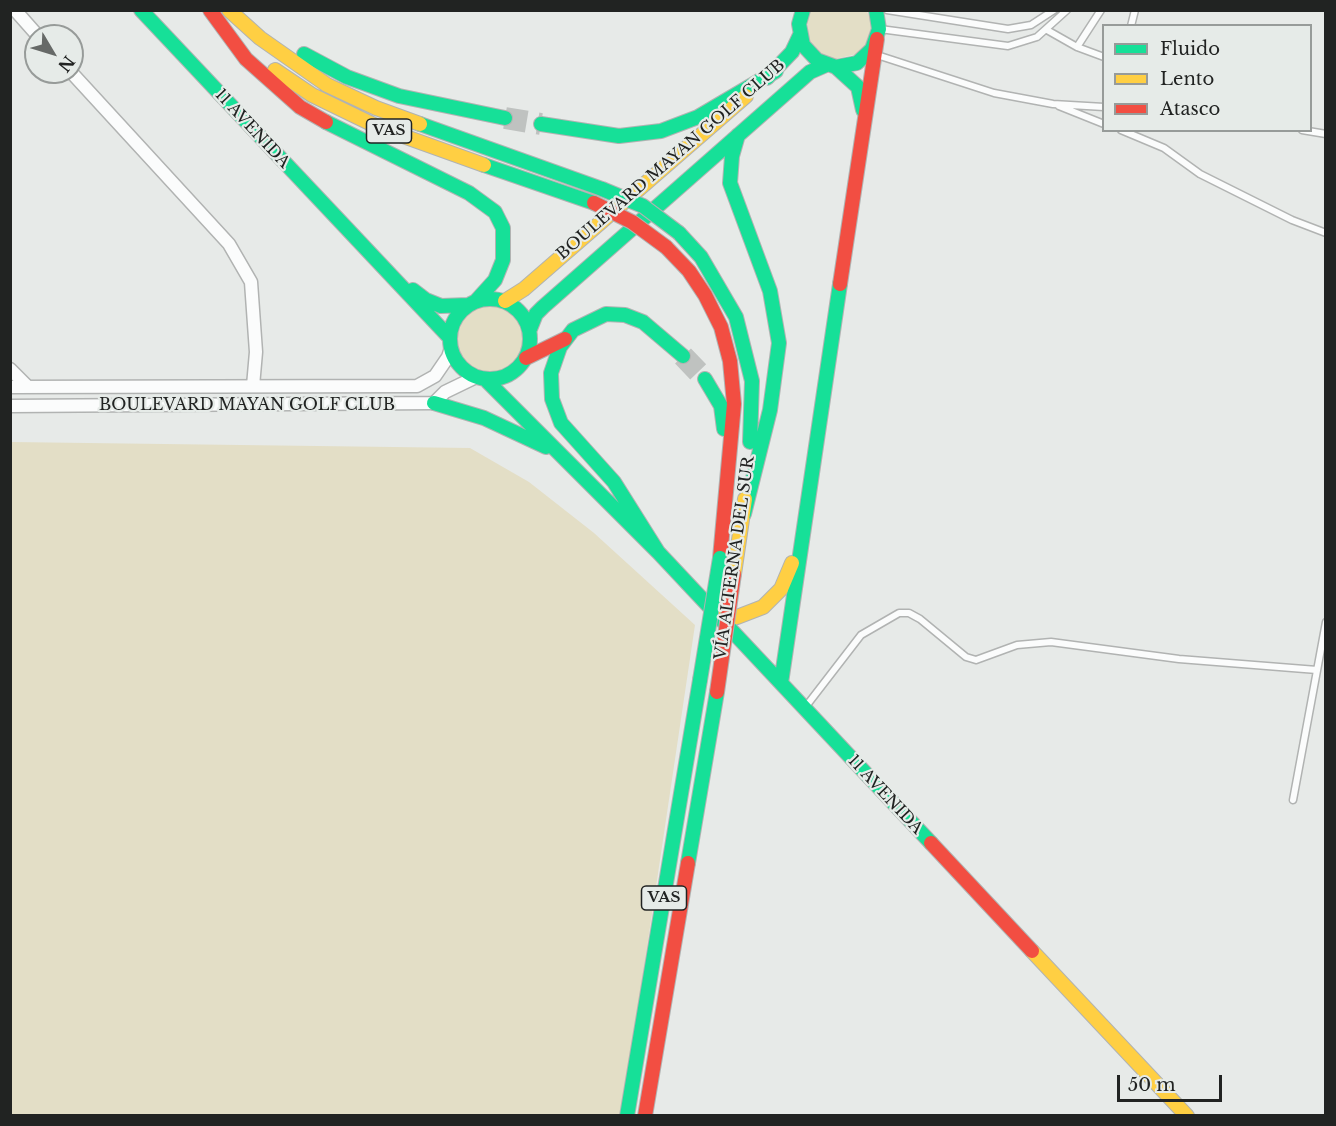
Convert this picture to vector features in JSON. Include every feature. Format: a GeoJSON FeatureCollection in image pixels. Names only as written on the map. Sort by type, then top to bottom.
{"type":"FeatureCollection","features":[{"type":"Feature","properties":{"kind":"main road","name":"11 AVENIDA"},"geometry":{"type":"LineString","coordinates":[[141,10],[450,343]]}},
{"type":"Feature","properties":{"kind":"main road","name":"VÍA ALTERNA DEL SUR"},"geometry":{"type":"LineString","coordinates":[[210,10],[275,70],[312,95],[347,114],[421,144],[594,203],[632,222],[666,247],[689,271],[705,295],[721,327],[730,361],[734,404],[720,551],[627,1116]]}},
{"type":"Feature","properties":{"kind":"main road"},"geometry":{"type":"LineString","coordinates":[[210,10],[246,59],[300,107],[349,136],[469,193],[495,212],[503,228],[503,260],[495,280],[455,320],[450,343],[460,366],[480,378],[504,377],[513,372],[526,358],[565,339],[589,320],[616,313],[634,317],[651,326],[683,356]]}},
{"type":"Feature","properties":{"kind":"main road","name":"VÍA ALTERNA DEL SUR"},"geometry":{"type":"LineString","coordinates":[[229,10],[260,38],[327,85],[376,108],[602,189],[643,206],[680,233],[701,257],[722,289],[736,317],[746,349],[753,407],[744,514],[717,692],[645,1116]]}},
{"type":"Feature","properties":{"kind":"main road"},"geometry":{"type":"LineString","coordinates":[[803,10],[800,35],[809,53],[831,66],[858,87],[864,127]]}},
{"type":"Feature","properties":{"kind":"main road"},"geometry":{"type":"LineString","coordinates":[[781,683],[878,34],[876,10]]}},
{"type":"Feature","properties":{"kind":"main road","name":"BOULEVARD MAYAN GOLF CLUB"},"geometry":{"type":"LineString","coordinates":[[530,329],[536,315],[543,307],[810,72],[831,66],[847,66],[866,57],[878,34]]}},
{"type":"Feature","properties":{"kind":"main road","name":"BOULEVARD MAYAN GOLF CLUB"},"geometry":{"type":"LineString","coordinates":[[505,301],[524,289],[776,71],[792,52],[800,35]]}},
{"type":"Feature","properties":{"kind":"main road"},"geometry":{"type":"LineString","coordinates":[[260,38],[292,48],[346,77],[376,89],[421,102],[505,118]]}},
{"type":"Feature","properties":{"kind":"main road"},"geometry":{"type":"LineString","coordinates":[[541,124],[619,136],[661,132],[698,117],[776,71]]}},
{"type":"Feature","properties":{"kind":"main road"},"geometry":{"type":"LineString","coordinates":[[738,135],[730,165],[731,192],[770,291],[779,343],[770,410],[744,514]]}},
{"type":"Feature","properties":{"kind":"main road","name":"11 AVENIDA"},"geometry":{"type":"LineString","coordinates":[[363,248],[426,300],[450,307],[472,303]]}},
{"type":"Feature","properties":{"kind":"main road"},"geometry":{"type":"LineString","coordinates":[[472,303],[486,298],[505,301],[521,312],[530,329],[531,339],[526,358]]}},
{"type":"Feature","properties":{"kind":"main road"},"geometry":{"type":"LineString","coordinates":[[565,339],[555,358],[551,373],[550,386],[556,413],[570,434],[620,490],[658,552]]}},
{"type":"Feature","properties":{"kind":"main road","name":"11 AVENIDA"},"geometry":{"type":"LineString","coordinates":[[513,372],[514,389],[521,402],[582,476]]}},
{"type":"Feature","properties":{"kind":"main road","name":"11 AVENIDA"},"geometry":{"type":"LineString","coordinates":[[480,378],[658,552],[1187,1116]]}},
{"type":"Feature","properties":{"kind":"main road"},"geometry":{"type":"LineString","coordinates":[[705,379],[718,400],[724,420],[720,551]]}},
{"type":"Feature","properties":{"kind":"main road"},"geometry":{"type":"LineString","coordinates":[[434,402],[484,418],[559,453]]}},
{"type":"Feature","properties":{"kind":"main road"},"geometry":{"type":"LineString","coordinates":[[710,608],[737,616],[763,607],[781,589],[802,539]]}},
{"type":"Feature","properties":{"kind":"street"},"geometry":{"type":"LineString","coordinates":[[15,10],[27,24]]}},
{"type":"Feature","properties":{"kind":"street"},"geometry":{"type":"LineString","coordinates":[[82,84],[229,244],[251,282],[255,352],[253,386]]}},
{"type":"Feature","properties":{"kind":"street","name":"BOULEVARD MAYAN GOLF CLUB"},"geometry":{"type":"LineString","coordinates":[[10,387],[417,386],[435,376],[450,343]]}},
{"type":"Feature","properties":{"kind":"street"},"geometry":{"type":"LineString","coordinates":[[10,369],[28,387]]}},
{"type":"Feature","properties":{"kind":"street"},"geometry":{"type":"LineString","coordinates":[[434,402],[445,392],[480,378]]}},
{"type":"Feature","properties":{"kind":"street","name":"BOULEVARD MAYAN GOLF CLUB"},"geometry":{"type":"LineString","coordinates":[[10,406],[434,402]]}},
{"type":"Feature","properties":{"kind":"lane"},"geometry":{"type":"LineString","coordinates":[[887,10],[1008,29],[1031,25],[1054,10]]}},
{"type":"Feature","properties":{"kind":"lane"},"geometry":{"type":"LineString","coordinates":[[878,34],[998,46],[1027,41],[1047,30],[1067,10]]}},
{"type":"Feature","properties":{"kind":"lane"},"geometry":{"type":"LineString","coordinates":[[1077,47],[1101,10]]}},
{"type":"Feature","properties":{"kind":"lane"},"geometry":{"type":"LineString","coordinates":[[1047,30],[1077,47],[1102,56]]}},
{"type":"Feature","properties":{"kind":"lane"},"geometry":{"type":"LineString","coordinates":[[875,54],[994,93],[1053,104],[1102,107]]}},
{"type":"Feature","properties":{"kind":"lane"},"geometry":{"type":"LineString","coordinates":[[1053,104],[1102,123]]}},
{"type":"Feature","properties":{"kind":"lane"},"geometry":{"type":"LineString","coordinates":[[1126,132],[1164,147],[1200,174],[1292,220],[1326,233]]}},
{"type":"Feature","properties":{"kind":"lane"},"geometry":{"type":"LineString","coordinates":[[804,708],[861,635],[898,614],[909,614],[920,619],[966,657],[976,660],[1017,645],[1051,642],[1179,659],[1317,670]]}},
{"type":"Feature","properties":{"kind":"lane"},"geometry":{"type":"LineString","coordinates":[[1293,800],[1326,622]]}},
{"type":"Feature","properties":{"kind":"shaded area"},"geometry":{"type":"Polygon","coordinates":[[[810,11],[867,11],[872,25],[865,46],[857,54],[835,59],[824,56],[809,40],[807,19],[810,11]]]}},
{"type":"Feature","properties":{"kind":"shaded area"},"geometry":{"type":"Polygon","coordinates":[[[490,306],[502,309],[513,316],[520,327],[523,339],[520,351],[513,362],[502,369],[490,372],[478,369],[467,362],[460,351],[457,339],[460,327],[467,316],[478,309],[490,306]]]}},
{"type":"Feature","properties":{"kind":"shaded area"},"geometry":{"type":"Polygon","coordinates":[[[11,442],[470,448],[529,482],[594,533],[695,625],[622,1115],[11,1116],[11,442]]]}},
{"type":"Feature","properties":{"kind":"tunnel"},"geometry":{"type":"LineString","coordinates":[[505,118],[541,124]]}},
{"type":"Feature","properties":{"kind":"tunnel"},"geometry":{"type":"LineString","coordinates":[[683,356],[705,379]]}},
{"type":"Feature","properties":{"kind":"traffic: fast"},"geometry":{"type":"LineString","coordinates":[[141,10],[450,338]]}},
{"type":"Feature","properties":{"kind":"traffic: fast"},"geometry":{"type":"LineString","coordinates":[[803,10],[799,24],[803,45],[817,60],[836,67],[857,63],[872,49],[879,29],[876,10]]}},
{"type":"Feature","properties":{"kind":"traffic: fast"},"geometry":{"type":"LineString","coordinates":[[767,78],[792,52],[800,35]]}},
{"type":"Feature","properties":{"kind":"traffic: fast"},"geometry":{"type":"LineString","coordinates":[[304,54],[347,77],[399,96],[505,118]]}},
{"type":"Feature","properties":{"kind":"traffic: fast"},"geometry":{"type":"LineString","coordinates":[[530,329],[536,314],[543,307],[810,72],[826,65]]}},
{"type":"Feature","properties":{"kind":"traffic: fast"},"geometry":{"type":"LineString","coordinates":[[836,67],[858,87],[863,110]]}},
{"type":"Feature","properties":{"kind":"traffic: fast"},"geometry":{"type":"LineString","coordinates":[[541,124],[619,136],[661,131],[698,117],[776,71]]}},
{"type":"Feature","properties":{"kind":"traffic: fast"},"geometry":{"type":"LineString","coordinates":[[326,122],[469,193],[495,212],[503,228],[503,260],[495,280],[476,301]]}},
{"type":"Feature","properties":{"kind":"traffic: fast"},"geometry":{"type":"LineString","coordinates":[[420,124],[602,189]]}},
{"type":"Feature","properties":{"kind":"traffic: fast"},"geometry":{"type":"LineString","coordinates":[[738,135],[732,156],[730,183],[770,291],[779,343],[770,410],[744,514]]}},
{"type":"Feature","properties":{"kind":"traffic: fast"},"geometry":{"type":"LineString","coordinates":[[484,165],[594,203]]}},
{"type":"Feature","properties":{"kind":"traffic: fast"},"geometry":{"type":"LineString","coordinates":[[602,189],[643,206],[679,233]]}},
{"type":"Feature","properties":{"kind":"traffic: fast"},"geometry":{"type":"LineString","coordinates":[[679,233],[701,257],[736,317],[752,381],[750,442]]}},
{"type":"Feature","properties":{"kind":"traffic: fast"},"geometry":{"type":"LineString","coordinates":[[781,683],[840,284]]}},
{"type":"Feature","properties":{"kind":"traffic: fast"},"geometry":{"type":"LineString","coordinates":[[413,290],[426,300],[441,306],[468,305]]}},
{"type":"Feature","properties":{"kind":"traffic: fast"},"geometry":{"type":"LineString","coordinates":[[482,299],[498,299],[519,310],[530,331],[530,339],[530,347],[519,368],[498,379],[482,379],[468,373],[456,361],[450,347],[450,331],[456,317],[468,305],[482,299]]}},
{"type":"Feature","properties":{"kind":"traffic: fast"},"geometry":{"type":"LineString","coordinates":[[658,552],[614,482],[561,423],[552,399],[551,373],[560,347],[573,330],[606,314],[625,315],[643,322],[683,356]]}},
{"type":"Feature","properties":{"kind":"traffic: fast"},"geometry":{"type":"LineString","coordinates":[[485,379],[658,552],[931,843]]}},
{"type":"Feature","properties":{"kind":"traffic: fast"},"geometry":{"type":"LineString","coordinates":[[705,379],[721,406],[724,429]]}},
{"type":"Feature","properties":{"kind":"traffic: fast"},"geometry":{"type":"LineString","coordinates":[[434,403],[484,418],[546,447]]}},
{"type":"Feature","properties":{"kind":"traffic: fast"},"geometry":{"type":"LineString","coordinates":[[700,680],[720,558]]}},
{"type":"Feature","properties":{"kind":"traffic: fast"},"geometry":{"type":"LineString","coordinates":[[627,1116],[700,680]]}},
{"type":"Feature","properties":{"kind":"traffic: fast"},"geometry":{"type":"LineString","coordinates":[[688,863],[717,692]]}},
{"type":"Feature","properties":{"kind":"traffic: slow"},"geometry":{"type":"LineString","coordinates":[[229,10],[260,38],[327,85],[376,108],[420,124]]}},
{"type":"Feature","properties":{"kind":"traffic: slow"},"geometry":{"type":"LineString","coordinates":[[275,70],[312,95],[378,127],[484,165]]}},
{"type":"Feature","properties":{"kind":"traffic: slow"},"geometry":{"type":"LineString","coordinates":[[505,301],[524,289],[746,96]]}},
{"type":"Feature","properties":{"kind":"traffic: slow"},"geometry":{"type":"LineString","coordinates":[[734,574],[745,499]]}},
{"type":"Feature","properties":{"kind":"traffic: slow"},"geometry":{"type":"LineString","coordinates":[[715,610],[737,617],[763,607],[781,589],[792,563]]}},
{"type":"Feature","properties":{"kind":"traffic: slow"},"geometry":{"type":"LineString","coordinates":[[1032,951],[1187,1116]]}},
{"type":"Feature","properties":{"kind":"traffic: jam"},"geometry":{"type":"LineString","coordinates":[[210,10],[246,59],[300,107],[326,122]]}},
{"type":"Feature","properties":{"kind":"traffic: jam"},"geometry":{"type":"LineString","coordinates":[[840,284],[877,39]]}},
{"type":"Feature","properties":{"kind":"traffic: jam"},"geometry":{"type":"LineString","coordinates":[[594,203],[632,222],[666,247]]}},
{"type":"Feature","properties":{"kind":"traffic: jam"},"geometry":{"type":"LineString","coordinates":[[666,247],[689,271],[705,295],[721,327],[730,361],[734,404],[720,558]]}},
{"type":"Feature","properties":{"kind":"traffic: jam"},"geometry":{"type":"LineString","coordinates":[[526,358],[565,339]]}},
{"type":"Feature","properties":{"kind":"traffic: jam"},"geometry":{"type":"LineString","coordinates":[[717,692],[734,574]]}},
{"type":"Feature","properties":{"kind":"traffic: jam"},"geometry":{"type":"LineString","coordinates":[[931,843],[1032,951]]}},
{"type":"Feature","properties":{"kind":"traffic: jam"},"geometry":{"type":"LineString","coordinates":[[645,1116],[688,863]]}}]}
